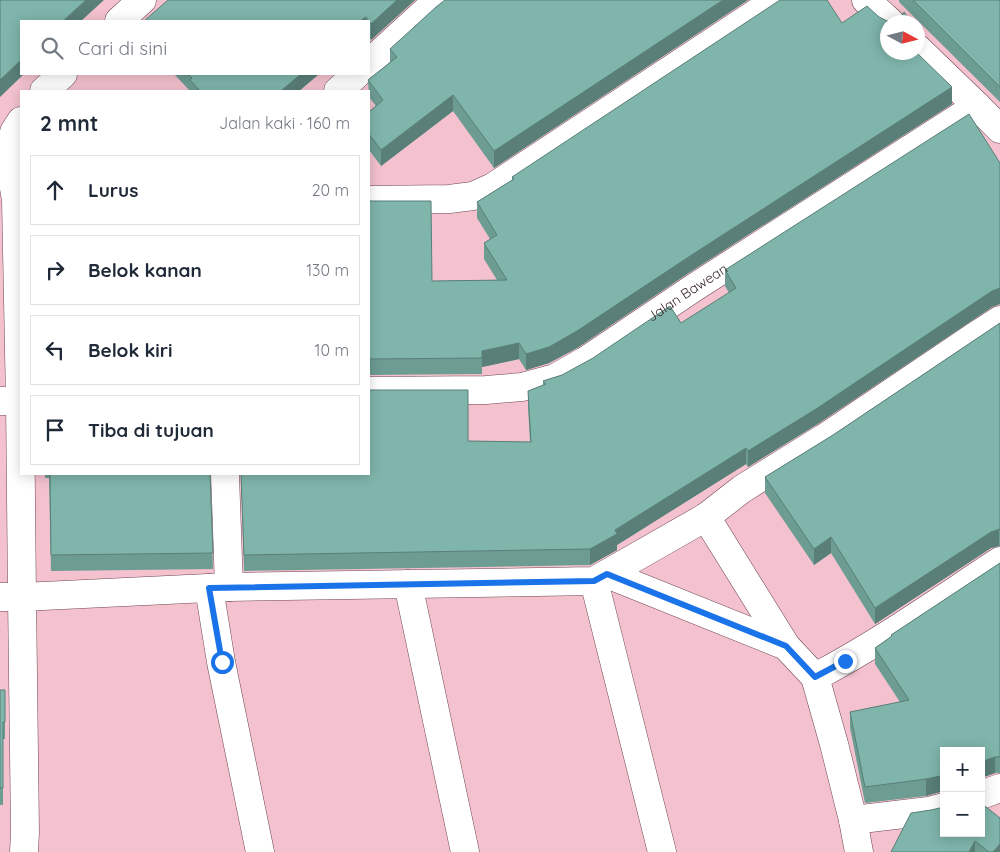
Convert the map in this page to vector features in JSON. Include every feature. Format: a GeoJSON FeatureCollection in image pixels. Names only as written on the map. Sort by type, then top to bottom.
{"type":"FeatureCollection","features":[{"type":"Feature","properties":{"kind":"street"},"geometry":{"type":"LineString","coordinates":[[120,20],[142,0]]}},
{"type":"Feature","properties":{"kind":"street"},"geometry":{"type":"LineString","coordinates":[[370,62],[440,0]]}},
{"type":"Feature","properties":{"kind":"street"},"geometry":{"type":"LineString","coordinates":[[370,200],[449,199],[473,196],[493,187],[776,0]]}},
{"type":"Feature","properties":{"kind":"street"},"geometry":{"type":"LineString","coordinates":[[866,0],[882,15]]}},
{"type":"Feature","properties":{"kind":"street"},"geometry":{"type":"LineString","coordinates":[[925,56],[1000,130]]}},
{"type":"Feature","properties":{"kind":"street"},"geometry":{"type":"LineString","coordinates":[[45,90],[62,75]]}},
{"type":"Feature","properties":{"kind":"street"},"geometry":{"type":"LineString","coordinates":[[339,90],[356,75]]}},
{"type":"Feature","properties":{"kind":"street","name":"Jalan Bawean"},"geometry":{"type":"LineString","coordinates":[[370,391],[522,388],[555,378],[585,361],[695,287],[977,106]]}},
{"type":"Feature","properties":{"kind":"street"},"geometry":{"type":"LineString","coordinates":[[20,123],[14,132],[10,164],[12,200],[11,597],[25,832],[24,852]]}},
{"type":"Feature","properties":{"kind":"street"},"geometry":{"type":"LineString","coordinates":[[600,577],[706,517],[742,489],[824,438],[1000,320]]}},
{"type":"Feature","properties":{"kind":"street"},"geometry":{"type":"LineString","coordinates":[[225,475],[219,588],[223,671],[260,852]]}},
{"type":"Feature","properties":{"kind":"street"},"geometry":{"type":"LineString","coordinates":[[706,517],[786,646],[815,677],[834,744],[859,852]]}},
{"type":"Feature","properties":{"kind":"street"},"geometry":{"type":"LineString","coordinates":[[815,677],[845,661],[1000,561]]}},
{"type":"Feature","properties":{"kind":"street"},"geometry":{"type":"LineString","coordinates":[[11,597],[219,588],[600,577],[786,646]]}},
{"type":"Feature","properties":{"kind":"street"},"geometry":{"type":"LineString","coordinates":[[600,577],[662,852]]}},
{"type":"Feature","properties":{"kind":"street"},"geometry":{"type":"LineString","coordinates":[[408,584],[465,852]]}},
{"type":"Feature","properties":{"kind":"street"},"geometry":{"type":"LineString","coordinates":[[985,794],[1000,788]]}},
{"type":"Feature","properties":{"kind":"street"},"geometry":{"type":"LineString","coordinates":[[853,820],[940,808]]}},
{"type":"Feature","properties":{"kind":"building"},"geometry":{"type":"Polygon","coordinates":[[[0,0],[86,0],[64,20],[20,20],[20,61],[0,80],[0,0]]]}},
{"type":"Feature","properties":{"kind":"building"},"geometry":{"type":"Polygon","coordinates":[[[168,0],[397,0],[371,24],[370,20],[366,17],[362,20],[145,20],[168,0]]]}},
{"type":"Feature","properties":{"kind":"building"},"geometry":{"type":"Polygon","coordinates":[[[445,0],[723,0],[494,151],[453,95],[381,150],[370,135],[370,111],[383,100],[368,80],[397,57],[390,49],[445,0]]]}},
{"type":"Feature","properties":{"kind":"building"},"geometry":{"type":"Polygon","coordinates":[[[780,0],[827,0],[842,23],[867,6],[880,18],[880,60],[924,60],[952,87],[577,331],[549,347],[526,354],[519,343],[482,351],[482,358],[370,359],[370,201],[431,201],[432,281],[507,280],[484,243],[497,235],[477,202],[780,0]]]}},
{"type":"Feature","properties":{"kind":"building"},"geometry":{"type":"Polygon","coordinates":[[[913,0],[1000,0],[1000,87],[913,0]]]}},
{"type":"Feature","properties":{"kind":"building"},"geometry":{"type":"Polygon","coordinates":[[[189,75],[300,75],[282,90],[199,90],[190,80],[192,78],[189,75]]]}},
{"type":"Feature","properties":{"kind":"building"},"geometry":{"type":"Polygon","coordinates":[[[969,114],[1000,163],[1000,288],[992,291],[816,409],[748,451],[746,448],[615,530],[617,534],[590,549],[244,555],[241,475],[370,475],[370,390],[468,390],[468,441],[531,442],[528,391],[546,384],[543,381],[562,375],[593,358],[670,306],[681,323],[736,288],[725,270],[969,114]]]}},
{"type":"Feature","properties":{"kind":"building"},"geometry":{"type":"Polygon","coordinates":[[[1000,323],[1000,529],[991,532],[875,608],[831,537],[814,549],[765,477],[833,435],[1000,323]]]}},
{"type":"Feature","properties":{"kind":"building"},"geometry":{"type":"Polygon","coordinates":[[[50,475],[210,475],[213,553],[51,555],[50,475]]]}},
{"type":"Feature","properties":{"kind":"building"},"geometry":{"type":"Polygon","coordinates":[[[1000,563],[1000,757],[985,761],[985,747],[940,747],[940,776],[865,787],[850,712],[909,700],[875,648],[891,635],[1000,563]]]}},
{"type":"Feature","properties":{"kind":"building"},"geometry":{"type":"Polygon","coordinates":[[[0,690],[5,690],[3,788],[0,788],[0,690]]]}},
{"type":"Feature","properties":{"kind":"building"},"geometry":{"type":"Polygon","coordinates":[[[985,806],[1000,818],[1000,844],[993,852],[989,852],[975,841],[969,852],[891,852],[911,813],[940,808],[940,837],[985,837],[985,806]]]}},
{"type":"Feature","properties":{"kind":"route"},"geometry":{"type":"LineString","coordinates":[[222,662],[209,588],[594,581],[607,574],[786,646],[815,677],[845,661]]}}]}
